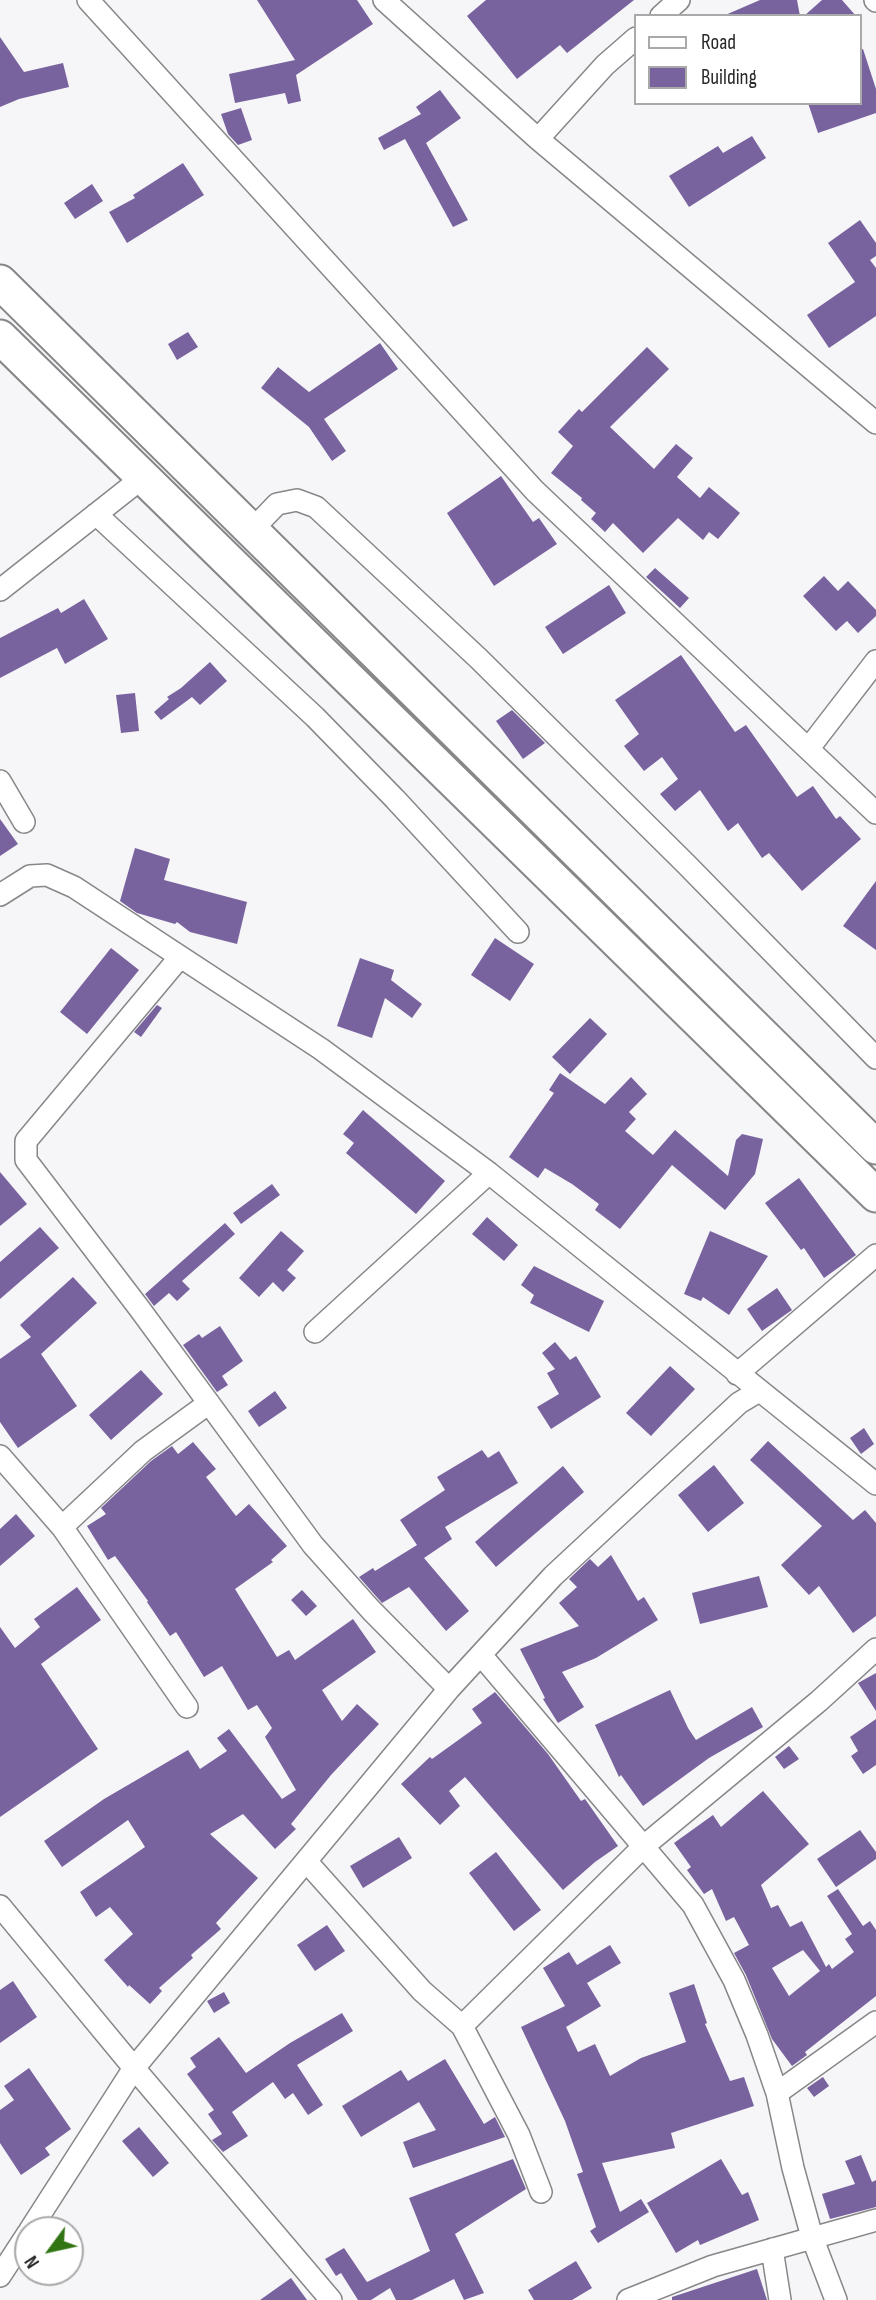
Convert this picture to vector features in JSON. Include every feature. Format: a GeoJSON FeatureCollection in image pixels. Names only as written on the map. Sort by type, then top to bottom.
{"type":"FeatureCollection","features":[{"type":"Feature","properties":{"kind":"main road"},"geometry":{"type":"LineString","coordinates":[[0,282],[876,1147]]}},
{"type":"Feature","properties":{"kind":"main road"},"geometry":{"type":"LineString","coordinates":[[0,337],[876,1195]]}},
{"type":"Feature","properties":{"kind":"street"},"geometry":{"type":"LineString","coordinates":[[88,0],[535,491],[876,813]]}},
{"type":"Feature","properties":{"kind":"street"},"geometry":{"type":"LineString","coordinates":[[384,0],[538,139],[876,423]]}},
{"type":"Feature","properties":{"kind":"street"},"geometry":{"type":"LineString","coordinates":[[663,14],[679,0]]}},
{"type":"Feature","properties":{"kind":"street"},"geometry":{"type":"LineString","coordinates":[[538,139],[605,65],[634,39]]}},
{"type":"Feature","properties":{"kind":"street"},"geometry":{"type":"LineString","coordinates":[[0,590],[142,478]]}},
{"type":"Feature","properties":{"kind":"street"},"geometry":{"type":"LineString","coordinates":[[251,531],[277,504],[297,500],[316,507],[478,658],[686,864],[876,1058]]}},
{"type":"Feature","properties":{"kind":"street"},"geometry":{"type":"LineString","coordinates":[[96,514],[315,717],[518,932]]}},
{"type":"Feature","properties":{"kind":"street"},"geometry":{"type":"LineString","coordinates":[[809,748],[876,661]]}},
{"type":"Feature","properties":{"kind":"street"},"geometry":{"type":"LineString","coordinates":[[0,781],[24,822]]}},
{"type":"Feature","properties":{"kind":"street"},"geometry":{"type":"LineString","coordinates":[[0,895],[30,876],[47,876],[74,887],[321,1049],[489,1173],[876,1484]]}},
{"type":"Feature","properties":{"kind":"street"},"geometry":{"type":"LineString","coordinates":[[180,957],[26,1141],[26,1160],[313,1545],[371,1610],[449,1689]]}},
{"type":"Feature","properties":{"kind":"street"},"geometry":{"type":"LineString","coordinates":[[315,1332],[489,1173]]}},
{"type":"Feature","properties":{"kind":"street"},"geometry":{"type":"LineString","coordinates":[[737,1374],[876,1255]]}},
{"type":"Feature","properties":{"kind":"street"},"geometry":{"type":"LineString","coordinates":[[39,2216],[134,2068],[449,1689],[554,1576],[739,1403],[759,1391]]}},
{"type":"Feature","properties":{"kind":"street"},"geometry":{"type":"LineString","coordinates":[[62,1527],[143,1451],[209,1403]]}},
{"type":"Feature","properties":{"kind":"street"},"geometry":{"type":"LineString","coordinates":[[0,1456],[62,1527],[187,1707]]}},
{"type":"Feature","properties":{"kind":"street"},"geometry":{"type":"LineString","coordinates":[[462,2026],[644,1846],[819,1701],[876,1649]]}},
{"type":"Feature","properties":{"kind":"street"},"geometry":{"type":"LineString","coordinates":[[481,1655],[693,1905],[734,1980],[757,2035],[776,2093],[812,2237],[836,2300]]}},
{"type":"Feature","properties":{"kind":"street"},"geometry":{"type":"LineString","coordinates":[[306,1861],[422,1990],[462,2026],[519,2135],[541,2192]]}},
{"type":"Feature","properties":{"kind":"street"},"geometry":{"type":"LineString","coordinates":[[0,1906],[331,2300]]}},
{"type":"Feature","properties":{"kind":"street"},"geometry":{"type":"LineString","coordinates":[[776,2093],[876,2022]]}},
{"type":"Feature","properties":{"kind":"street"},"geometry":{"type":"LineString","coordinates":[[628,2300],[713,2266],[876,2220]]}},
{"type":"Feature","properties":{"kind":"street"},"geometry":{"type":"LineString","coordinates":[[772,2249],[780,2300]]}},
{"type":"Feature","properties":{"kind":"street"},"geometry":{"type":"LineString","coordinates":[[0,2276],[14,2254]]}},
{"type":"Feature","properties":{"kind":"building"},"geometry":{"type":"Polygon","coordinates":[[[257,0],[357,0],[373,24],[296,75],[301,101],[288,104],[285,93],[235,103],[229,74],[295,60],[257,0]]]}},
{"type":"Feature","properties":{"kind":"building"},"geometry":{"type":"Polygon","coordinates":[[[486,0],[634,0],[567,53],[560,45],[517,79],[467,16],[486,0]]]}},
{"type":"Feature","properties":{"kind":"building"},"geometry":{"type":"Polygon","coordinates":[[[760,0],[797,0],[800,14],[728,14],[760,0]]]}},
{"type":"Feature","properties":{"kind":"building"},"geometry":{"type":"Polygon","coordinates":[[[822,0],[842,0],[854,14],[806,14],[822,0]]]}},
{"type":"Feature","properties":{"kind":"building"},"geometry":{"type":"Polygon","coordinates":[[[0,37],[24,72],[63,63],[69,87],[19,99],[0,107],[0,37]]]}},
{"type":"Feature","properties":{"kind":"building"},"geometry":{"type":"Polygon","coordinates":[[[862,49],[876,89],[876,113],[818,133],[809,105],[862,105],[862,49]]]}},
{"type":"Feature","properties":{"kind":"building"},"geometry":{"type":"Polygon","coordinates":[[[440,90],[461,118],[426,143],[468,220],[453,227],[405,139],[384,150],[378,138],[421,114],[416,107],[440,90]]]}},
{"type":"Feature","properties":{"kind":"building"},"geometry":{"type":"Polygon","coordinates":[[[241,108],[252,140],[238,145],[228,134],[221,114],[241,108]]]}},
{"type":"Feature","properties":{"kind":"building"},"geometry":{"type":"Polygon","coordinates":[[[752,136],[766,158],[689,207],[669,176],[718,146],[723,153],[752,136]]]}},
{"type":"Feature","properties":{"kind":"building"},"geometry":{"type":"Polygon","coordinates":[[[183,163],[204,195],[127,243],[109,212],[135,198],[133,195],[183,163]]]}},
{"type":"Feature","properties":{"kind":"building"},"geometry":{"type":"Polygon","coordinates":[[[92,184],[103,201],[75,219],[64,203],[92,184]]]}},
{"type":"Feature","properties":{"kind":"building"},"geometry":{"type":"Polygon","coordinates":[[[860,220],[876,243],[876,256],[870,260],[876,268],[876,316],[829,348],[807,315],[855,282],[828,243],[860,220]]]}},
{"type":"Feature","properties":{"kind":"building"},"geometry":{"type":"Polygon","coordinates":[[[188,332],[198,347],[177,360],[168,344],[188,332]]]}},
{"type":"Feature","properties":{"kind":"building"},"geometry":{"type":"Polygon","coordinates":[[[380,343],[398,369],[324,419],[346,451],[332,461],[309,427],[261,388],[278,367],[309,392],[380,343]]]}},
{"type":"Feature","properties":{"kind":"building"},"geometry":{"type":"Polygon","coordinates":[[[647,347],[669,369],[610,427],[654,469],[676,444],[693,458],[677,477],[700,498],[709,487],[740,513],[718,539],[709,532],[703,540],[678,518],[643,553],[613,523],[605,532],[591,519],[596,513],[551,473],[573,446],[558,432],[579,409],[582,412],[647,347]]]}},
{"type":"Feature","properties":{"kind":"building"},"geometry":{"type":"Polygon","coordinates":[[[501,476],[533,522],[539,518],[557,544],[494,586],[447,513],[501,476]]]}},
{"type":"Feature","properties":{"kind":"building"},"geometry":{"type":"Polygon","coordinates":[[[655,568],[689,598],[680,608],[646,577],[655,568]]]}},
{"type":"Feature","properties":{"kind":"building"},"geometry":{"type":"Polygon","coordinates":[[[824,576],[838,591],[848,581],[876,610],[876,616],[858,633],[847,621],[836,631],[803,596],[824,576]]]}},
{"type":"Feature","properties":{"kind":"building"},"geometry":{"type":"Polygon","coordinates":[[[609,585],[626,613],[563,654],[545,627],[609,585]]]}},
{"type":"Feature","properties":{"kind":"building"},"geometry":{"type":"Polygon","coordinates":[[[84,599],[108,639],[65,664],[57,648],[0,678],[0,638],[58,608],[61,613],[84,599]]]}},
{"type":"Feature","properties":{"kind":"building"},"geometry":{"type":"Polygon","coordinates":[[[681,655],[735,732],[746,725],[797,797],[813,786],[836,819],[840,816],[861,839],[802,891],[769,853],[762,858],[738,823],[728,831],[700,790],[675,811],[660,794],[678,779],[662,757],[644,771],[624,746],[639,734],[615,700],[681,655]]]}},
{"type":"Feature","properties":{"kind":"building"},"geometry":{"type":"Polygon","coordinates":[[[210,662],[227,681],[200,705],[192,697],[161,720],[154,712],[169,699],[167,697],[210,662]]]}},
{"type":"Feature","properties":{"kind":"building"},"geometry":{"type":"Polygon","coordinates":[[[135,693],[139,731],[121,733],[116,695],[135,693]]]}},
{"type":"Feature","properties":{"kind":"building"},"geometry":{"type":"Polygon","coordinates":[[[512,710],[545,743],[523,759],[496,721],[512,710]]]}},
{"type":"Feature","properties":{"kind":"building"},"geometry":{"type":"Polygon","coordinates":[[[0,819],[18,844],[0,856],[0,819]]]}},
{"type":"Feature","properties":{"kind":"building"},"geometry":{"type":"Polygon","coordinates":[[[135,848],[170,859],[164,880],[247,902],[237,944],[190,932],[177,922],[175,924],[137,913],[120,901],[135,848]]]}},
{"type":"Feature","properties":{"kind":"building"},"geometry":{"type":"Polygon","coordinates":[[[876,881],[876,950],[843,926],[876,881]]]}},
{"type":"Feature","properties":{"kind":"building"},"geometry":{"type":"Polygon","coordinates":[[[495,938],[534,964],[510,1001],[471,975],[495,938]]]}},
{"type":"Feature","properties":{"kind":"building"},"geometry":{"type":"Polygon","coordinates":[[[111,948],[139,970],[87,1034],[60,1012],[111,948]]]}},
{"type":"Feature","properties":{"kind":"building"},"geometry":{"type":"Polygon","coordinates":[[[360,958],[394,970],[391,980],[422,1004],[412,1018],[385,998],[372,1038],[337,1026],[360,958]]]}},
{"type":"Feature","properties":{"kind":"building"},"geometry":{"type":"Polygon","coordinates":[[[157,1005],[162,1008],[141,1037],[134,1032],[157,1005]]]}},
{"type":"Feature","properties":{"kind":"building"},"geometry":{"type":"Polygon","coordinates":[[[590,1018],[607,1034],[570,1074],[552,1057],[590,1018]]]}},
{"type":"Feature","properties":{"kind":"building"},"geometry":{"type":"Polygon","coordinates":[[[560,1073],[605,1104],[631,1077],[647,1094],[629,1112],[636,1119],[625,1131],[653,1155],[675,1130],[728,1176],[736,1140],[742,1134],[763,1139],[755,1174],[725,1210],[672,1165],[620,1229],[595,1210],[599,1204],[572,1184],[545,1168],[538,1178],[509,1157],[554,1093],[549,1090],[560,1073]]]}},
{"type":"Feature","properties":{"kind":"building"},"geometry":{"type":"Polygon","coordinates":[[[363,1110],[445,1181],[416,1214],[346,1153],[354,1143],[343,1134],[363,1110]]]}},
{"type":"Feature","properties":{"kind":"building"},"geometry":{"type":"Polygon","coordinates":[[[0,1172],[27,1204],[0,1226],[0,1172]]]}},
{"type":"Feature","properties":{"kind":"building"},"geometry":{"type":"Polygon","coordinates":[[[799,1178],[856,1255],[824,1278],[804,1248],[801,1250],[765,1203],[799,1178]]]}},
{"type":"Feature","properties":{"kind":"building"},"geometry":{"type":"Polygon","coordinates":[[[272,1184],[280,1195],[241,1224],[233,1213],[272,1184]]]}},
{"type":"Feature","properties":{"kind":"building"},"geometry":{"type":"Polygon","coordinates":[[[487,1217],[518,1245],[504,1261],[472,1234],[487,1217]]]}},
{"type":"Feature","properties":{"kind":"building"},"geometry":{"type":"Polygon","coordinates":[[[225,1223],[235,1234],[182,1281],[190,1289],[177,1301],[169,1293],[154,1306],[145,1294],[225,1223]]]}},
{"type":"Feature","properties":{"kind":"building"},"geometry":{"type":"Polygon","coordinates":[[[40,1227],[59,1248],[0,1299],[0,1262],[40,1227]]]}},
{"type":"Feature","properties":{"kind":"building"},"geometry":{"type":"Polygon","coordinates":[[[281,1231],[304,1251],[287,1270],[296,1278],[283,1292],[273,1282],[259,1297],[239,1278],[281,1231]]]}},
{"type":"Feature","properties":{"kind":"building"},"geometry":{"type":"Polygon","coordinates":[[[710,1231],[768,1256],[729,1315],[703,1297],[701,1301],[684,1294],[710,1231]]]}},
{"type":"Feature","properties":{"kind":"building"},"geometry":{"type":"Polygon","coordinates":[[[534,1266],[604,1301],[589,1332],[530,1303],[534,1295],[521,1285],[534,1266]]]}},
{"type":"Feature","properties":{"kind":"building"},"geometry":{"type":"Polygon","coordinates":[[[73,1277],[97,1303],[41,1354],[77,1406],[18,1448],[0,1422],[0,1359],[31,1337],[20,1325],[73,1277]]]}},
{"type":"Feature","properties":{"kind":"building"},"geometry":{"type":"Polygon","coordinates":[[[777,1288],[792,1310],[762,1331],[747,1309],[777,1288]]]}},
{"type":"Feature","properties":{"kind":"building"},"geometry":{"type":"Polygon","coordinates":[[[220,1326],[243,1361],[222,1376],[228,1385],[217,1392],[183,1345],[199,1334],[202,1338],[220,1326]]]}},
{"type":"Feature","properties":{"kind":"building"},"geometry":{"type":"Polygon","coordinates":[[[555,1342],[570,1360],[576,1356],[601,1397],[551,1429],[537,1407],[559,1394],[547,1373],[555,1369],[542,1353],[555,1342]]]}},
{"type":"Feature","properties":{"kind":"building"},"geometry":{"type":"Polygon","coordinates":[[[670,1366],[695,1389],[651,1436],[626,1413],[670,1366]]]}},
{"type":"Feature","properties":{"kind":"building"},"geometry":{"type":"Polygon","coordinates":[[[141,1370],[163,1394],[111,1440],[89,1415],[141,1370]]]}},
{"type":"Feature","properties":{"kind":"building"},"geometry":{"type":"Polygon","coordinates":[[[275,1391],[287,1408],[259,1427],[248,1411],[275,1391]]]}},
{"type":"Feature","properties":{"kind":"building"},"geometry":{"type":"Polygon","coordinates":[[[864,1428],[874,1444],[861,1454],[850,1438],[864,1428]]]}},
{"type":"Feature","properties":{"kind":"building"},"geometry":{"type":"Polygon","coordinates":[[[768,1441],[853,1520],[865,1510],[876,1523],[876,1616],[853,1633],[819,1586],[809,1595],[781,1565],[822,1526],[750,1460],[768,1441]]]}},
{"type":"Feature","properties":{"kind":"building"},"geometry":{"type":"Polygon","coordinates":[[[193,1442],[216,1469],[206,1477],[236,1516],[249,1504],[287,1546],[271,1560],[273,1562],[235,1589],[277,1657],[289,1650],[295,1660],[353,1619],[376,1652],[322,1690],[342,1721],[357,1704],[379,1724],[331,1775],[291,1824],[296,1829],[275,1849],[243,1814],[210,1834],[258,1878],[216,1923],[221,1929],[159,1988],[162,1991],[150,2004],[129,1985],[128,1987],[104,1960],[133,1934],[110,1907],[96,1917],[80,1892],[145,1847],[128,1820],[62,1867],[44,1841],[104,1799],[188,1750],[200,1769],[227,1751],[217,1738],[229,1729],[282,1799],[296,1790],[265,1737],[272,1728],[257,1705],[248,1710],[222,1666],[204,1677],[176,1632],[170,1636],[115,1556],[108,1560],[87,1526],[106,1514],[101,1508],[151,1461],[172,1446],[178,1454],[193,1442]]]}},
{"type":"Feature","properties":{"kind":"building"},"geometry":{"type":"Polygon","coordinates":[[[482,1450],[488,1458],[499,1451],[518,1483],[445,1527],[452,1539],[424,1558],[469,1611],[446,1631],[409,1587],[382,1603],[359,1577],[373,1568],[375,1571],[417,1545],[400,1520],[445,1490],[437,1477],[482,1450]]]}},
{"type":"Feature","properties":{"kind":"building"},"geometry":{"type":"Polygon","coordinates":[[[714,1465],[744,1503],[708,1532],[678,1495],[714,1465]]]}},
{"type":"Feature","properties":{"kind":"building"},"geometry":{"type":"Polygon","coordinates":[[[563,1466],[584,1492],[496,1567],[475,1542],[563,1466]]]}},
{"type":"Feature","properties":{"kind":"building"},"geometry":{"type":"Polygon","coordinates":[[[16,1514],[35,1536],[0,1566],[0,1529],[16,1514]]]}},
{"type":"Feature","properties":{"kind":"building"},"geometry":{"type":"Polygon","coordinates":[[[611,1555],[638,1601],[644,1597],[658,1620],[596,1658],[562,1672],[584,1707],[558,1723],[543,1699],[545,1698],[520,1649],[579,1626],[559,1603],[577,1587],[569,1579],[590,1559],[598,1567],[611,1555]]]}},
{"type":"Feature","properties":{"kind":"building"},"geometry":{"type":"Polygon","coordinates":[[[759,1576],[768,1607],[700,1624],[692,1593],[759,1576]]]}},
{"type":"Feature","properties":{"kind":"building"},"geometry":{"type":"Polygon","coordinates":[[[77,1587],[101,1620],[41,1664],[98,1749],[0,1817],[0,1627],[15,1648],[40,1627],[34,1619],[77,1587]]]}},
{"type":"Feature","properties":{"kind":"building"},"geometry":{"type":"Polygon","coordinates":[[[302,1590],[317,1606],[306,1616],[291,1600],[302,1590]]]}},
{"type":"Feature","properties":{"kind":"building"},"geometry":{"type":"Polygon","coordinates":[[[876,1673],[876,1711],[858,1683],[876,1673]]]}},
{"type":"Feature","properties":{"kind":"building"},"geometry":{"type":"Polygon","coordinates":[[[670,1690],[696,1740],[752,1707],[763,1727],[709,1758],[643,1806],[621,1775],[619,1777],[595,1725],[670,1690]]]}},
{"type":"Feature","properties":{"kind":"building"},"geometry":{"type":"Polygon","coordinates":[[[495,1692],[548,1754],[581,1801],[585,1799],[618,1846],[563,1890],[465,1777],[449,1791],[460,1806],[440,1825],[401,1784],[430,1757],[432,1759],[482,1723],[472,1709],[495,1692]]]}},
{"type":"Feature","properties":{"kind":"building"},"geometry":{"type":"Polygon","coordinates":[[[876,1719],[876,1765],[863,1774],[851,1756],[858,1751],[850,1737],[876,1719]]]}},
{"type":"Feature","properties":{"kind":"building"},"geometry":{"type":"Polygon","coordinates":[[[789,1746],[799,1759],[784,1769],[775,1757],[789,1746]]]}},
{"type":"Feature","properties":{"kind":"building"},"geometry":{"type":"Polygon","coordinates":[[[763,1791],[809,1844],[761,1885],[771,1908],[778,1905],[790,1927],[802,1921],[826,1967],[829,1964],[832,1969],[854,1952],[845,1939],[852,1934],[827,1896],[838,1889],[863,1926],[870,1921],[876,1930],[876,1996],[805,2052],[807,2055],[792,2066],[772,2039],[734,1953],[749,1945],[734,1917],[726,1921],[712,1889],[704,1894],[687,1870],[691,1867],[674,1843],[713,1815],[721,1827],[763,1791]],[[803,1950],[772,1968],[789,1996],[820,1971],[803,1950]]]}},
{"type":"Feature","properties":{"kind":"building"},"geometry":{"type":"Polygon","coordinates":[[[860,1830],[876,1852],[876,1859],[836,1887],[817,1859],[860,1830]]]}},
{"type":"Feature","properties":{"kind":"building"},"geometry":{"type":"Polygon","coordinates":[[[399,1837],[412,1858],[363,1888],[350,1866],[399,1837]]]}},
{"type":"Feature","properties":{"kind":"building"},"geometry":{"type":"Polygon","coordinates":[[[496,1852],[541,1910],[514,1931],[469,1873],[496,1852]]]}},
{"type":"Feature","properties":{"kind":"building"},"geometry":{"type":"Polygon","coordinates":[[[327,1925],[345,1951],[315,1971],[297,1945],[327,1925]]]}},
{"type":"Feature","properties":{"kind":"building"},"geometry":{"type":"Polygon","coordinates":[[[610,1945],[621,1963],[587,1983],[601,2006],[566,2027],[578,2052],[595,2044],[610,2076],[641,2058],[686,2042],[669,1993],[694,1984],[707,2023],[705,2024],[730,2081],[744,2077],[754,2106],[671,2133],[675,2148],[602,2163],[620,2212],[641,2199],[649,2212],[598,2243],[590,2231],[596,2227],[577,2174],[583,2172],[565,2121],[521,2027],[565,2006],[543,1968],[569,1952],[577,1965],[610,1945]]]}},
{"type":"Feature","properties":{"kind":"building"},"geometry":{"type":"Polygon","coordinates":[[[13,1981],[37,2017],[0,2043],[0,1990],[13,1981]]]}},
{"type":"Feature","properties":{"kind":"building"},"geometry":{"type":"Polygon","coordinates":[[[224,1992],[230,2003],[214,2013],[207,2001],[224,1992]]]}},
{"type":"Feature","properties":{"kind":"building"},"geometry":{"type":"Polygon","coordinates":[[[342,2013],[353,2031],[297,2065],[323,2105],[308,2115],[293,2093],[285,2099],[273,2082],[232,2112],[248,2136],[223,2152],[212,2140],[222,2134],[208,2114],[214,2110],[187,2074],[196,2067],[190,2058],[219,2037],[246,2073],[290,2043],[342,2013]]]}},
{"type":"Feature","properties":{"kind":"building"},"geometry":{"type":"Polygon","coordinates":[[[445,2059],[484,2124],[495,2117],[505,2137],[413,2168],[403,2142],[436,2130],[419,2102],[361,2137],[342,2106],[401,2070],[408,2081],[445,2059]]]}},
{"type":"Feature","properties":{"kind":"building"},"geometry":{"type":"Polygon","coordinates":[[[29,2068],[71,2129],[45,2148],[50,2155],[21,2175],[0,2143],[0,2110],[14,2100],[4,2086],[29,2068]]]}},
{"type":"Feature","properties":{"kind":"building"},"geometry":{"type":"Polygon","coordinates":[[[823,2077],[829,2086],[814,2097],[807,2088],[823,2077]]]}},
{"type":"Feature","properties":{"kind":"building"},"geometry":{"type":"Polygon","coordinates":[[[139,2127],[169,2163],[153,2177],[122,2141],[139,2127]]]}},
{"type":"Feature","properties":{"kind":"building"},"geometry":{"type":"Polygon","coordinates":[[[861,2155],[872,2182],[876,2180],[876,2207],[830,2219],[822,2194],[855,2184],[845,2161],[861,2155]]]}},
{"type":"Feature","properties":{"kind":"building"},"geometry":{"type":"Polygon","coordinates":[[[513,2159],[526,2189],[455,2234],[484,2293],[464,2300],[454,2279],[412,2300],[396,2300],[390,2288],[371,2300],[358,2300],[341,2273],[336,2276],[325,2259],[344,2248],[367,2282],[430,2251],[409,2198],[513,2159]]]}},
{"type":"Feature","properties":{"kind":"building"},"geometry":{"type":"Polygon","coordinates":[[[721,2159],[742,2195],[748,2192],[759,2220],[700,2245],[698,2240],[676,2253],[647,2203],[721,2159]]]}},
{"type":"Feature","properties":{"kind":"building"},"geometry":{"type":"Polygon","coordinates":[[[576,2261],[592,2288],[572,2300],[534,2300],[528,2290],[576,2261]]]}},
{"type":"Feature","properties":{"kind":"building"},"geometry":{"type":"Polygon","coordinates":[[[757,2269],[767,2300],[672,2300],[672,2297],[757,2269]]]}},
{"type":"Feature","properties":{"kind":"building"},"geometry":{"type":"Polygon","coordinates":[[[291,2278],[307,2300],[260,2300],[291,2278]]]}}]}
